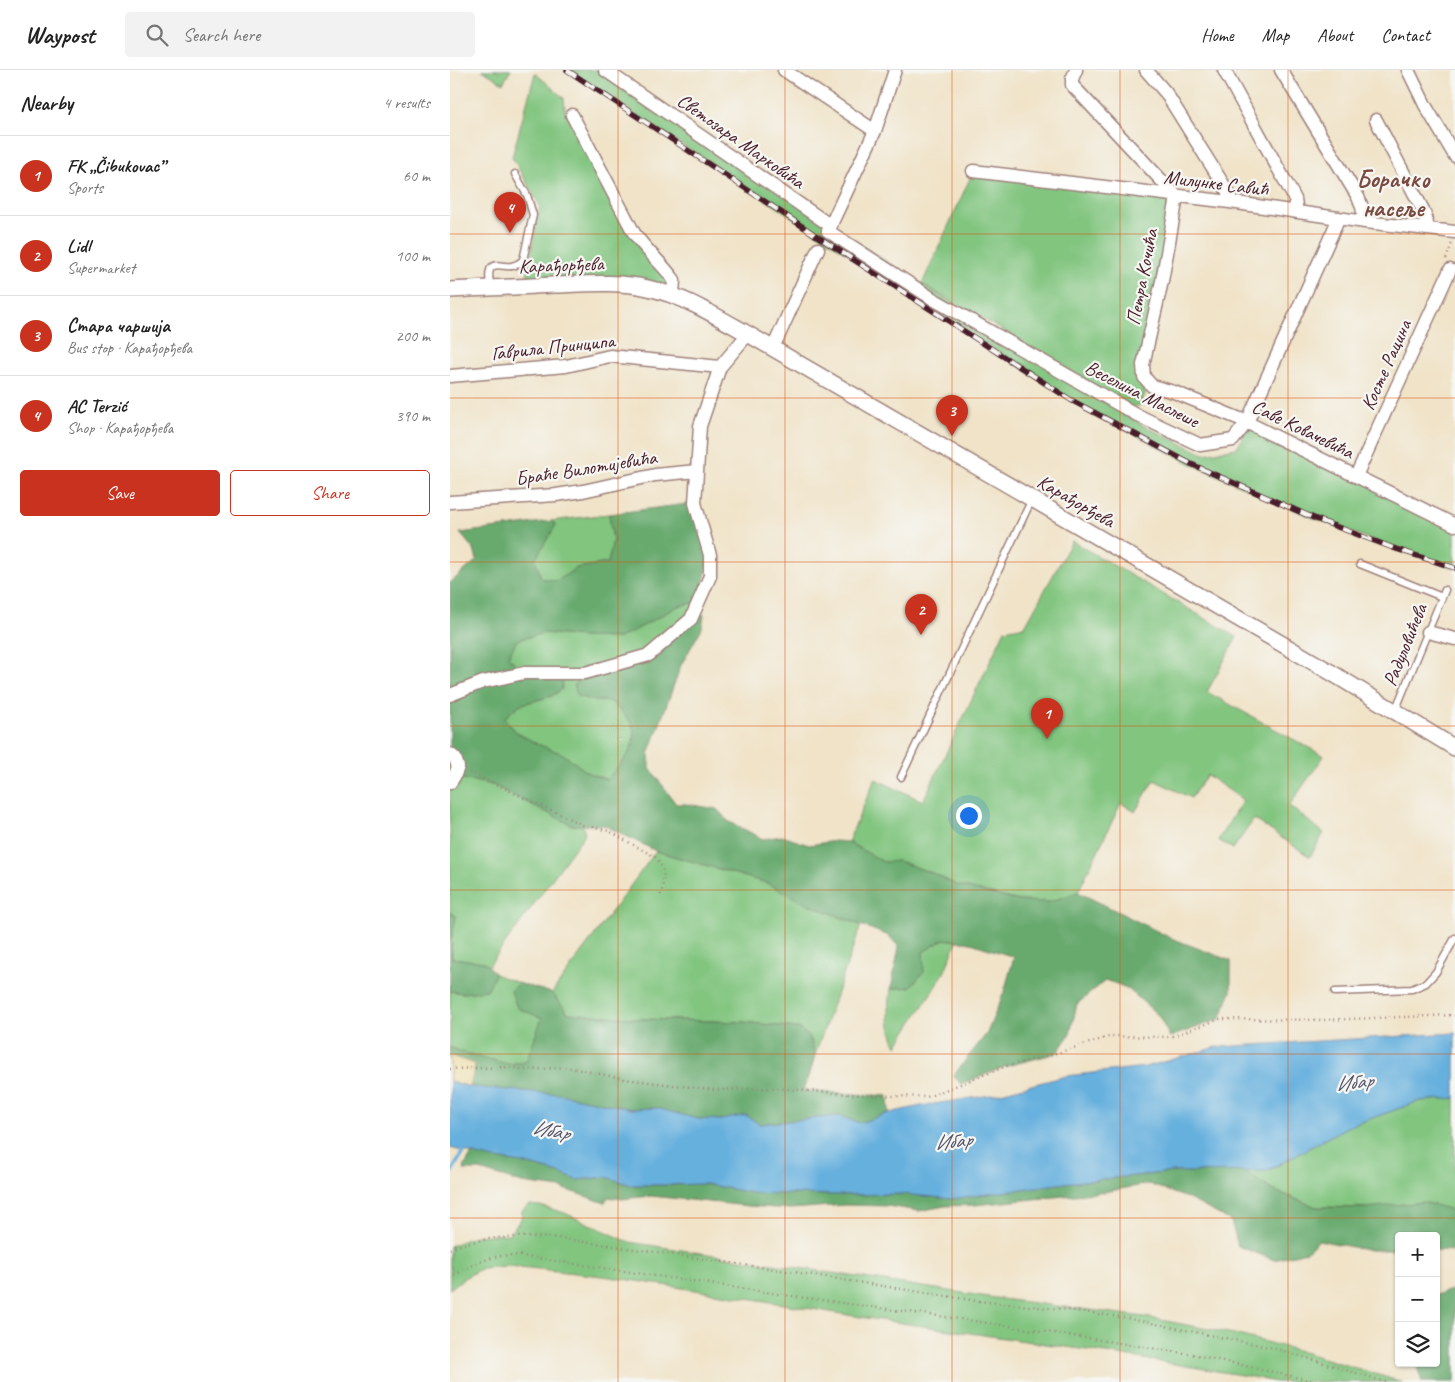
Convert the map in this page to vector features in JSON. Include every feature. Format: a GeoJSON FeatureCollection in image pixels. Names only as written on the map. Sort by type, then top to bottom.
{"type":"FeatureCollection","features":[{"type":"Feature","properties":{"kind":"street","name":"Светозара Марковића"},"geometry":{"type":"LineString","coordinates":[[605,70],[830,229]]}},
{"type":"Feature","properties":{"kind":"street"},"geometry":{"type":"LineString","coordinates":[[784,70],[875,131]]}},
{"type":"Feature","properties":{"kind":"street"},"geometry":{"type":"LineString","coordinates":[[830,229],[875,131],[895,70]]}},
{"type":"Feature","properties":{"kind":"street"},"geometry":{"type":"LineString","coordinates":[[1076,70],[1071,81],[1077,92],[1177,197]]}},
{"type":"Feature","properties":{"kind":"street"},"geometry":{"type":"LineString","coordinates":[[1146,70],[1166,93],[1190,130],[1228,192],[1230,202]]}},
{"type":"Feature","properties":{"kind":"street"},"geometry":{"type":"LineString","coordinates":[[1224,70],[1295,198],[1297,212]]}},
{"type":"Feature","properties":{"kind":"street"},"geometry":{"type":"LineString","coordinates":[[1281,70],[1358,197],[1365,222]]}},
{"type":"Feature","properties":{"kind":"street"},"geometry":{"type":"LineString","coordinates":[[1408,70],[1455,156]]}},
{"type":"Feature","properties":{"kind":"street"},"geometry":{"type":"LineString","coordinates":[[572,115],[634,233],[642,245],[668,271],[674,280],[673,295]]}},
{"type":"Feature","properties":{"kind":"street"},"geometry":{"type":"LineString","coordinates":[[1376,120],[1424,212],[1428,228]]}},
{"type":"Feature","properties":{"kind":"street","name":"Милунке Савић"},"geometry":{"type":"LineString","coordinates":[[973,171],[1230,202],[1365,222],[1428,228],[1454,236]]}},
{"type":"Feature","properties":{"kind":"street","name":"Петра Кочића"},"geometry":{"type":"LineString","coordinates":[[1143,365],[1162,281],[1177,197]]}},
{"type":"Feature","properties":{"kind":"street","name":"Веселина Маслеше"},"geometry":{"type":"LineString","coordinates":[[830,229],[933,299],[1139,416],[1200,445],[1233,440],[1247,422],[1339,218]]}},
{"type":"Feature","properties":{"kind":"street"},"geometry":{"type":"LineString","coordinates":[[773,348],[818,249]]}},
{"type":"Feature","properties":{"kind":"street","name":"Косте Рацина"},"geometry":{"type":"LineString","coordinates":[[1356,476],[1446,268]]}},
{"type":"Feature","properties":{"kind":"street","name":"Карађорђева"},"geometry":{"type":"LineString","coordinates":[[450,290],[596,283],[626,284],[673,295],[711,313],[773,348],[1324,668],[1455,748]]}},
{"type":"Feature","properties":{"kind":"street"},"geometry":{"type":"LineString","coordinates":[[450,695],[483,682],[524,673],[585,673],[649,655],[691,619],[710,576],[710,555],[695,503],[700,426],[720,367],[748,334]]}},
{"type":"Feature","properties":{"kind":"street","name":"Гаврила Принципа"},"geometry":{"type":"LineString","coordinates":[[450,376],[566,366],[610,356],[720,367]]}},
{"type":"Feature","properties":{"kind":"street","name":"Саве Ковачевића"},"geometry":{"type":"LineString","coordinates":[[1143,365],[1144,378],[1152,386],[1174,392],[1247,422],[1455,524]]}},
{"type":"Feature","properties":{"kind":"street","name":"Браће Вилотијевића"},"geometry":{"type":"LineString","coordinates":[[450,502],[556,495],[654,475],[697,472]]}},
{"type":"Feature","properties":{"kind":"street"},"geometry":{"type":"LineString","coordinates":[[1428,632],[1455,639]]}},
{"type":"Feature","properties":{"kind":"street"},"geometry":{"type":"LineString","coordinates":[[450,754],[455,758],[458,767],[450,783]]}},
{"type":"Feature","properties":{"kind":"lane"},"geometry":{"type":"LineString","coordinates":[[490,288],[489,271],[494,265],[511,267],[520,264],[523,260],[533,215],[527,195],[515,174]]}},
{"type":"Feature","properties":{"kind":"lane"},"geometry":{"type":"LineString","coordinates":[[901,777],[1032,499]]}},
{"type":"Feature","properties":{"kind":"lane"},"geometry":{"type":"LineString","coordinates":[[1360,564],[1442,597]]}},
{"type":"Feature","properties":{"kind":"lane","name":"Радуловићева"},"geometry":{"type":"LineString","coordinates":[[1395,712],[1445,590]]}},
{"type":"Feature","properties":{"kind":"lane"},"geometry":{"type":"LineString","coordinates":[[1335,992],[1412,989],[1426,983],[1436,972],[1455,938]]}},
{"type":"Feature","properties":{"kind":"path"},"geometry":{"type":"LineString","coordinates":[[1446,268],[1454,236]]}},
{"type":"Feature","properties":{"kind":"path"},"geometry":{"type":"LineString","coordinates":[[458,767],[583,825],[609,831],[655,857],[660,862],[664,876],[660,899]]}},
{"type":"Feature","properties":{"kind":"path"},"geometry":{"type":"LineString","coordinates":[[450,1069],[509,1067],[528,1070],[566,1067],[624,1079],[715,1090],[775,1088],[861,1095],[927,1097],[1007,1066],[1112,1036],[1170,1038],[1220,1019],[1323,1020],[1455,1015]]}},
{"type":"Feature","properties":{"kind":"path"},"geometry":{"type":"LineString","coordinates":[[450,1249],[466,1243],[490,1238],[520,1236],[558,1238],[977,1301],[1121,1317],[1274,1348],[1386,1382]]}},
{"type":"Feature","properties":{"kind":"path"},"geometry":{"type":"LineString","coordinates":[[450,1278],[491,1257],[515,1255],[799,1298],[996,1324],[1196,1355],[1317,1382]]}},
{"type":"Feature","properties":{"kind":"green space"},"geometry":{"type":"Polygon","coordinates":[[[482,70],[511,70],[503,83],[482,70]]]}},
{"type":"Feature","properties":{"kind":"green space"},"geometry":{"type":"Polygon","coordinates":[[[568,70],[604,70],[831,226],[1142,425],[1204,454],[1236,448],[1243,438],[1247,422],[1455,525],[1455,568],[1396,549],[1316,519],[1191,464],[1071,400],[568,70]]]}},
{"type":"Feature","properties":{"kind":"green space"},"geometry":{"type":"Polygon","coordinates":[[[535,73],[564,98],[565,110],[627,227],[667,274],[665,289],[572,278],[527,276],[540,206],[512,157],[535,73]]]}},
{"type":"Feature","properties":{"kind":"green space"},"geometry":{"type":"Polygon","coordinates":[[[971,176],[1177,197],[1143,365],[1146,391],[1141,405],[1134,407],[1083,381],[1009,334],[922,284],[971,176]]]}},
{"type":"Feature","properties":{"kind":"green space"},"geometry":{"type":"Polygon","coordinates":[[[695,503],[710,555],[699,602],[678,606],[619,638],[544,633],[517,640],[508,657],[524,673],[562,673],[562,689],[552,696],[519,705],[504,718],[516,732],[537,744],[563,754],[588,773],[606,779],[628,755],[634,740],[632,725],[610,701],[595,701],[577,696],[574,685],[585,673],[649,655],[695,611],[704,615],[702,628],[681,665],[649,754],[650,768],[676,804],[717,809],[728,821],[763,839],[782,836],[809,845],[835,841],[848,842],[884,862],[898,861],[935,874],[956,885],[1019,901],[1049,902],[1078,892],[1171,938],[1231,961],[1231,992],[1220,1019],[1170,1037],[1158,1015],[1127,988],[1106,980],[1077,1004],[1070,1034],[1057,1053],[1007,1066],[961,1084],[953,1076],[987,1033],[1004,992],[1014,957],[971,943],[944,939],[923,952],[924,972],[910,987],[891,989],[899,947],[889,936],[807,904],[767,883],[656,851],[604,825],[572,825],[493,785],[450,776],[450,583],[477,560],[474,550],[460,533],[551,521],[556,525],[535,559],[541,578],[556,581],[577,568],[608,563],[613,540],[609,514],[695,503]]]}},
{"type":"Feature","properties":{"kind":"green space"},"geometry":{"type":"Polygon","coordinates":[[[609,514],[613,540],[608,563],[577,568],[556,581],[541,578],[535,559],[556,525],[551,521],[609,514]]]}},
{"type":"Feature","properties":{"kind":"green space"},"geometry":{"type":"Polygon","coordinates":[[[1072,541],[1237,637],[1207,692],[1324,756],[1289,806],[1324,833],[1310,857],[1254,819],[1233,849],[1218,840],[1243,800],[1207,775],[1191,798],[1154,780],[1135,812],[1121,803],[1078,892],[1049,902],[1019,901],[956,885],[935,874],[898,861],[884,863],[848,842],[875,779],[923,801],[1005,630],[1025,626],[1072,541]]]}},
{"type":"Feature","properties":{"kind":"green space"},"geometry":{"type":"Polygon","coordinates":[[[699,602],[691,619],[595,701],[610,701],[628,719],[634,733],[634,740],[628,755],[606,779],[588,773],[563,754],[537,744],[516,732],[504,718],[519,705],[552,696],[508,657],[517,640],[544,633],[619,638],[678,606],[699,602]]]}},
{"type":"Feature","properties":{"kind":"green space"},"geometry":{"type":"Polygon","coordinates":[[[450,776],[493,785],[572,825],[583,825],[585,834],[488,967],[484,962],[452,958],[451,941],[456,916],[450,913],[450,776]]]}},
{"type":"Feature","properties":{"kind":"green space"},"geometry":{"type":"Polygon","coordinates":[[[656,851],[767,883],[807,904],[861,925],[815,1055],[810,1037],[798,1028],[743,1022],[642,1019],[568,1013],[552,993],[656,851]]]}},
{"type":"Feature","properties":{"kind":"green space"},"geometry":{"type":"Polygon","coordinates":[[[450,913],[456,916],[451,941],[452,958],[484,962],[495,974],[487,990],[463,993],[450,991],[450,913]]]}},
{"type":"Feature","properties":{"kind":"green space"},"geometry":{"type":"Polygon","coordinates":[[[944,939],[957,941],[944,973],[897,1046],[891,1032],[889,1018],[891,989],[910,987],[923,952],[944,939]]]}},
{"type":"Feature","properties":{"kind":"green space"},"geometry":{"type":"Polygon","coordinates":[[[495,974],[518,983],[511,991],[542,1018],[526,1062],[508,1064],[450,1047],[450,991],[463,993],[487,990],[495,974]]]}},
{"type":"Feature","properties":{"kind":"green space"},"geometry":{"type":"Polygon","coordinates":[[[518,983],[552,993],[568,1013],[642,1019],[743,1022],[798,1028],[810,1037],[815,1055],[803,1091],[888,1096],[889,1113],[860,1123],[838,1116],[759,1124],[746,1115],[721,1120],[697,1119],[657,1108],[631,1109],[559,1094],[470,1087],[450,1081],[450,1047],[508,1064],[526,1062],[542,1018],[517,1008],[511,991],[518,983]]]}},
{"type":"Feature","properties":{"kind":"green space"},"geometry":{"type":"Polygon","coordinates":[[[1455,1098],[1455,1215],[1449,1209],[1316,1207],[1272,1190],[1244,1171],[1268,1171],[1347,1127],[1420,1101],[1455,1098]]]}},
{"type":"Feature","properties":{"kind":"green space"},"geometry":{"type":"Polygon","coordinates":[[[471,1155],[522,1163],[577,1180],[606,1177],[631,1185],[705,1184],[753,1193],[901,1194],[952,1199],[1065,1183],[1173,1172],[1244,1171],[1272,1190],[1316,1207],[1365,1208],[1424,1202],[1449,1209],[1455,1215],[1455,1251],[1440,1250],[1440,1232],[1395,1232],[1395,1250],[1366,1250],[1319,1240],[1306,1252],[1274,1260],[1238,1246],[1231,1221],[1187,1198],[1149,1184],[1104,1192],[975,1205],[945,1206],[919,1211],[887,1206],[845,1205],[790,1209],[651,1196],[622,1199],[608,1197],[605,1203],[561,1188],[522,1183],[480,1170],[464,1170],[471,1155]]]}},
{"type":"Feature","properties":{"kind":"green space"},"geometry":{"type":"Polygon","coordinates":[[[528,1205],[540,1206],[565,1213],[629,1242],[1002,1299],[1145,1317],[1234,1334],[1293,1349],[1402,1382],[1276,1382],[1094,1351],[860,1317],[741,1297],[610,1277],[530,1268],[508,1266],[482,1268],[464,1278],[450,1289],[450,1246],[475,1236],[509,1234],[521,1219],[522,1211],[528,1205]]]}},
{"type":"Feature","properties":{"kind":"green space"},"geometry":{"type":"Polygon","coordinates":[[[1455,1289],[1455,1382],[1422,1382],[1417,1367],[1440,1367],[1440,1294],[1455,1289]]]}},
{"type":"Feature","properties":{"kind":"sand"},"geometry":{"type":"Polygon","coordinates":[[[450,1056],[475,1064],[470,1087],[450,1081],[450,1056]]]}},
{"type":"Feature","properties":{"kind":"water","name":"Ибар"},"geometry":{"type":"Polygon","coordinates":[[[1455,1033],[1455,1098],[1420,1101],[1347,1127],[1267,1171],[1173,1172],[1065,1183],[952,1199],[901,1194],[753,1193],[705,1184],[631,1185],[606,1177],[577,1180],[522,1163],[490,1158],[450,1148],[450,1081],[470,1087],[559,1094],[631,1109],[657,1108],[697,1119],[721,1120],[746,1115],[759,1124],[838,1116],[860,1123],[889,1113],[997,1094],[1066,1076],[1145,1067],[1217,1047],[1455,1033]]]}},
{"type":"Feature","properties":{"kind":"waterway"},"geometry":{"type":"LineString","coordinates":[[450,1175],[465,1148]]}},
{"type":"Feature","properties":{"kind":"railway"},"geometry":{"type":"LineString","coordinates":[[567,70],[823,240],[1071,400],[1191,464],[1316,519],[1396,549],[1455,568]]}},
{"type":"Feature","properties":{"kind":"place","name":"AC Terzić"},"geometry":{"type":"Point","coordinates":[510,233]}},
{"type":"Feature","properties":{"kind":"place","name":"Стара чаршија"},"geometry":{"type":"Point","coordinates":[952,436]}},
{"type":"Feature","properties":{"kind":"place","name":"Lidl"},"geometry":{"type":"Point","coordinates":[921,635]}},
{"type":"Feature","properties":{"kind":"place","name":"FK „Čibukovac”"},"geometry":{"type":"Point","coordinates":[1047,739]}},
{"type":"Feature","properties":{"kind":"district","name":"Борачко насеље"},"geometry":{"type":"Point","coordinates":[1393,194]}}]}
